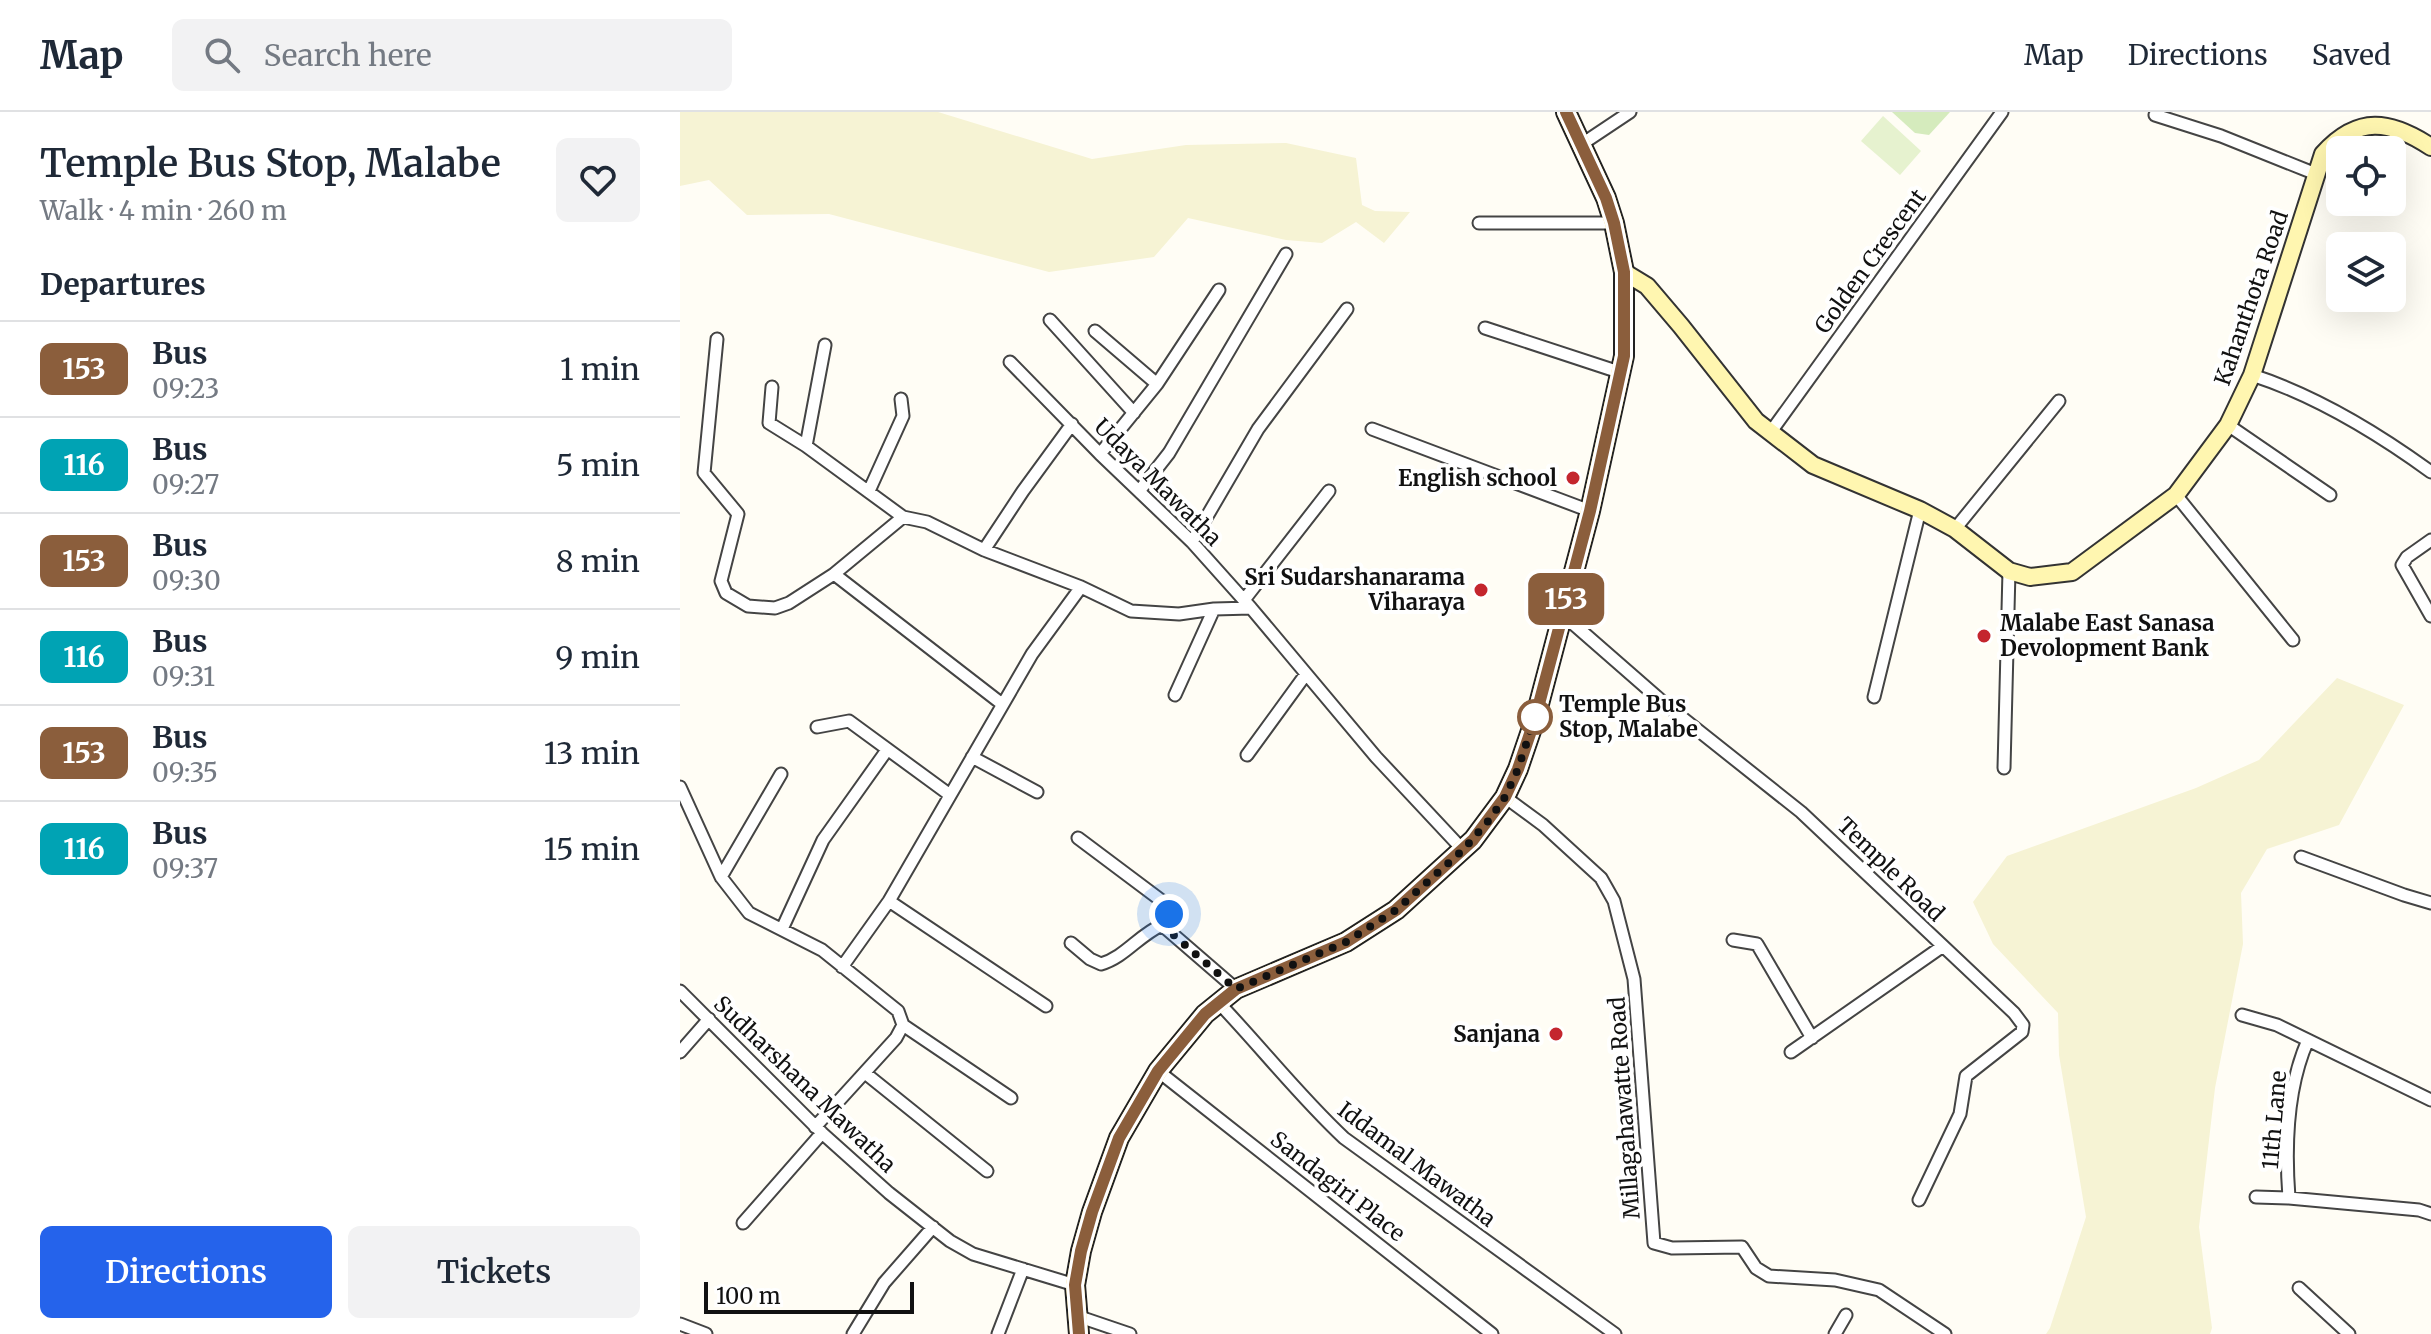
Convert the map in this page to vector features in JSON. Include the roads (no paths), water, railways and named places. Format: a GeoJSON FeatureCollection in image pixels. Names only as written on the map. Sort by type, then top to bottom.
{"type":"FeatureCollection","features":[{"type":"Feature","properties":{"kind":"main road"},"geometry":{"type":"LineString","coordinates":[[1078,1325],[1075,1285],[1081,1251],[1119,1138],[1158,1071],[1205,1014],[1236,989],[1346,942],[1396,910],[1463,850],[1490,819],[1518,769],[1535,719],[1590,511],[1622,373],[1626,330],[1624,272],[1614,223],[1606,198],[1566,112]]}},
{"type":"Feature","properties":{"kind":"main road","name":"Kahanthota Road"},"geometry":{"type":"LineString","coordinates":[[2009,571],[2030,577],[2072,572],[2176,495],[2228,425],[2252,375],[2323,154],[2334,142],[2362,127],[2376,125],[2400,128],[2431,147]]}},
{"type":"Feature","properties":{"kind":"main road"},"geometry":{"type":"LineString","coordinates":[[1624,272],[1647,286],[1756,421],[1770,433],[1813,465],[1920,510],[1955,529],[2009,571]]}},
{"type":"Feature","properties":{"kind":"street"},"geometry":{"type":"LineString","coordinates":[[1582,144],[1630,112]]}},
{"type":"Feature","properties":{"kind":"street","name":"Golden Crescent"},"geometry":{"type":"LineString","coordinates":[[1770,433],[2002,112]]}},
{"type":"Feature","properties":{"kind":"street"},"geometry":{"type":"LineString","coordinates":[[2155,115],[2221,136],[2316,174]]}},
{"type":"Feature","properties":{"kind":"street"},"geometry":{"type":"LineString","coordinates":[[1479,223],[1614,223]]}},
{"type":"Feature","properties":{"kind":"street"},"geometry":{"type":"LineString","coordinates":[[1140,490],[1169,453],[1286,254]]}},
{"type":"Feature","properties":{"kind":"street"},"geometry":{"type":"LineString","coordinates":[[1100,454],[1157,384],[1219,290]]}},
{"type":"Feature","properties":{"kind":"street"},"geometry":{"type":"LineString","coordinates":[[1192,542],[1258,429],[1347,309]]}},
{"type":"Feature","properties":{"kind":"street"},"geometry":{"type":"LineString","coordinates":[[1050,320],[1134,413]]}},
{"type":"Feature","properties":{"kind":"street"},"geometry":{"type":"LineString","coordinates":[[1485,328],[1622,373]]}},
{"type":"Feature","properties":{"kind":"street"},"geometry":{"type":"LineString","coordinates":[[1095,331],[1157,384]]}},
{"type":"Feature","properties":{"kind":"street"},"geometry":{"type":"LineString","coordinates":[[717,339],[704,473],[738,514],[721,581],[726,593],[748,606],[775,608],[789,603],[834,574],[903,517]]}},
{"type":"Feature","properties":{"kind":"street"},"geometry":{"type":"LineString","coordinates":[[806,446],[825,345]]}},
{"type":"Feature","properties":{"kind":"street","name":"Udaya Mawatha"},"geometry":{"type":"LineString","coordinates":[[1010,362],[1192,542],[1376,757],[1463,850]]}},
{"type":"Feature","properties":{"kind":"street"},"geometry":{"type":"LineString","coordinates":[[2252,375],[2284,385],[2378,434],[2431,472]]}},
{"type":"Feature","properties":{"kind":"street"},"geometry":{"type":"LineString","coordinates":[[772,387],[769,423],[806,446],[903,517],[927,522],[984,550],[1081,587],[1131,611],[1179,614],[1247,604],[1329,491]]}},
{"type":"Feature","properties":{"kind":"street"},"geometry":{"type":"LineString","coordinates":[[869,491],[903,416],[901,399]]}},
{"type":"Feature","properties":{"kind":"street"},"geometry":{"type":"LineString","coordinates":[[1955,529],[2059,401]]}},
{"type":"Feature","properties":{"kind":"street"},"geometry":{"type":"LineString","coordinates":[[984,550],[1072,424]]}},
{"type":"Feature","properties":{"kind":"street"},"geometry":{"type":"LineString","coordinates":[[2228,425],[2330,495]]}},
{"type":"Feature","properties":{"kind":"street"},"geometry":{"type":"LineString","coordinates":[[1372,429],[1590,511]]}},
{"type":"Feature","properties":{"kind":"street"},"geometry":{"type":"LineString","coordinates":[[2176,495],[2293,640]]}},
{"type":"Feature","properties":{"kind":"street"},"geometry":{"type":"LineString","coordinates":[[1874,697],[1920,510]]}},
{"type":"Feature","properties":{"kind":"street"},"geometry":{"type":"LineString","coordinates":[[2431,540],[2407,557],[2402,565],[2431,616]]}},
{"type":"Feature","properties":{"kind":"street"},"geometry":{"type":"LineString","coordinates":[[2004,768],[2009,571]]}},
{"type":"Feature","properties":{"kind":"street"},"geometry":{"type":"LineString","coordinates":[[834,574],[1002,704]]}},
{"type":"Feature","properties":{"kind":"street"},"geometry":{"type":"LineString","coordinates":[[842,967],[889,901],[1032,654],[1081,587]]}},
{"type":"Feature","properties":{"kind":"street"},"geometry":{"type":"LineString","coordinates":[[1175,695],[1214,609]]}},
{"type":"Feature","properties":{"kind":"street","name":"Temple Road"},"geometry":{"type":"LineString","coordinates":[[1562,614],[1665,704],[1801,812],[2014,1013],[2023,1025],[2022,1032],[1966,1076],[1960,1114],[1919,1200]]}},
{"type":"Feature","properties":{"kind":"street"},"geometry":{"type":"LineString","coordinates":[[1247,755],[1306,674]]}},
{"type":"Feature","properties":{"kind":"street"},"geometry":{"type":"LineString","coordinates":[[817,727],[849,721],[950,795]]}},
{"type":"Feature","properties":{"kind":"street"},"geometry":{"type":"LineString","coordinates":[[782,929],[823,840],[887,750]]}},
{"type":"Feature","properties":{"kind":"street"},"geometry":{"type":"LineString","coordinates":[[972,757],[1037,792]]}},
{"type":"Feature","properties":{"kind":"street"},"geometry":{"type":"LineString","coordinates":[[721,877],[781,774]]}},
{"type":"Feature","properties":{"kind":"street"},"geometry":{"type":"LineString","coordinates":[[680,787],[721,877],[749,913],[822,950],[898,1011],[903,1025],[1011,1098]]}},
{"type":"Feature","properties":{"kind":"street","name":"Millagahawatte Road"},"geometry":{"type":"LineString","coordinates":[[1505,797],[1543,825],[1601,878],[1614,901],[1634,979],[1654,1243],[1672,1248],[1742,1247],[1756,1268],[1769,1276],[1835,1280],[1879,1290],[1945,1334]]}},
{"type":"Feature","properties":{"kind":"street"},"geometry":{"type":"LineString","coordinates":[[1071,943],[1101,964],[1112,961],[1152,929],[1162,925],[1170,907],[1078,838]]}},
{"type":"Feature","properties":{"kind":"street"},"geometry":{"type":"LineString","coordinates":[[2301,857],[2431,903]]}},
{"type":"Feature","properties":{"kind":"street"},"geometry":{"type":"LineString","coordinates":[[889,901],[1046,1006]]}},
{"type":"Feature","properties":{"kind":"street"},"geometry":{"type":"LineString","coordinates":[[1162,925],[1236,989]]}},
{"type":"Feature","properties":{"kind":"street"},"geometry":{"type":"LineString","coordinates":[[1733,940],[1757,944],[1812,1038]]}},
{"type":"Feature","properties":{"kind":"street"},"geometry":{"type":"LineString","coordinates":[[1791,1052],[1943,946]]}},
{"type":"Feature","properties":{"kind":"street","name":"Sudharshana Mawatha"},"geometry":{"type":"LineString","coordinates":[[680,991],[818,1130],[889,1193],[950,1241],[973,1254],[1075,1285]]}},
{"type":"Feature","properties":{"kind":"street","name":"Iddamal Mawatha"},"geometry":{"type":"LineString","coordinates":[[1218,1002],[1310,1107],[1344,1138],[1614,1334]]}},
{"type":"Feature","properties":{"kind":"street"},"geometry":{"type":"LineString","coordinates":[[2242,1015],[2277,1025],[2431,1100]]}},
{"type":"Feature","properties":{"kind":"street"},"geometry":{"type":"LineString","coordinates":[[680,1052],[709,1019]]}},
{"type":"Feature","properties":{"kind":"street"},"geometry":{"type":"LineString","coordinates":[[743,1223],[896,1038],[903,1025]]}},
{"type":"Feature","properties":{"kind":"street","name":"11th Lane"},"geometry":{"type":"LineString","coordinates":[[2289,1198],[2288,1163],[2295,1078],[2308,1040]]}},
{"type":"Feature","properties":{"kind":"street","name":"Sandagiri Place"},"geometry":{"type":"LineString","coordinates":[[1158,1071],[1492,1334]]}},
{"type":"Feature","properties":{"kind":"street"},"geometry":{"type":"LineString","coordinates":[[865,1073],[987,1171]]}},
{"type":"Feature","properties":{"kind":"street","name":"11th Lane"},"geometry":{"type":"LineString","coordinates":[[2256,1197],[2419,1210],[2431,1214]]}},
{"type":"Feature","properties":{"kind":"street"},"geometry":{"type":"LineString","coordinates":[[853,1334],[884,1283],[933,1227]]}},
{"type":"Feature","properties":{"kind":"street"},"geometry":{"type":"LineString","coordinates":[[998,1334],[1023,1269]]}},
{"type":"Feature","properties":{"kind":"street"},"geometry":{"type":"LineString","coordinates":[[2299,1288],[2349,1334]]}},
{"type":"Feature","properties":{"kind":"street"},"geometry":{"type":"LineString","coordinates":[[1835,1334],[1846,1315]]}},
{"type":"Feature","properties":{"kind":"street"},"geometry":{"type":"LineString","coordinates":[[680,1324],[706,1334]]}},
{"type":"Feature","properties":{"kind":"street"},"geometry":{"type":"LineString","coordinates":[[1078,1325],[1130,1334]]}},
{"type":"Feature","properties":{"kind":"place","name":"English school"},"geometry":{"type":"Point","coordinates":[1573,478]}},
{"type":"Feature","properties":{"kind":"place","name":"Sri Sudarshanarama Viharaya"},"geometry":{"type":"Point","coordinates":[1481,590]}},
{"type":"Feature","properties":{"kind":"place","name":"Malabe East Sanasa Devolopment Bank"},"geometry":{"type":"Point","coordinates":[1984,636]}},
{"type":"Feature","properties":{"kind":"place","name":"Temple Bus Stop, Malabe"},"geometry":{"type":"Point","coordinates":[1535,717]}},
{"type":"Feature","properties":{"kind":"place","name":"Sanjana"},"geometry":{"type":"Point","coordinates":[1556,1034]}}]}
